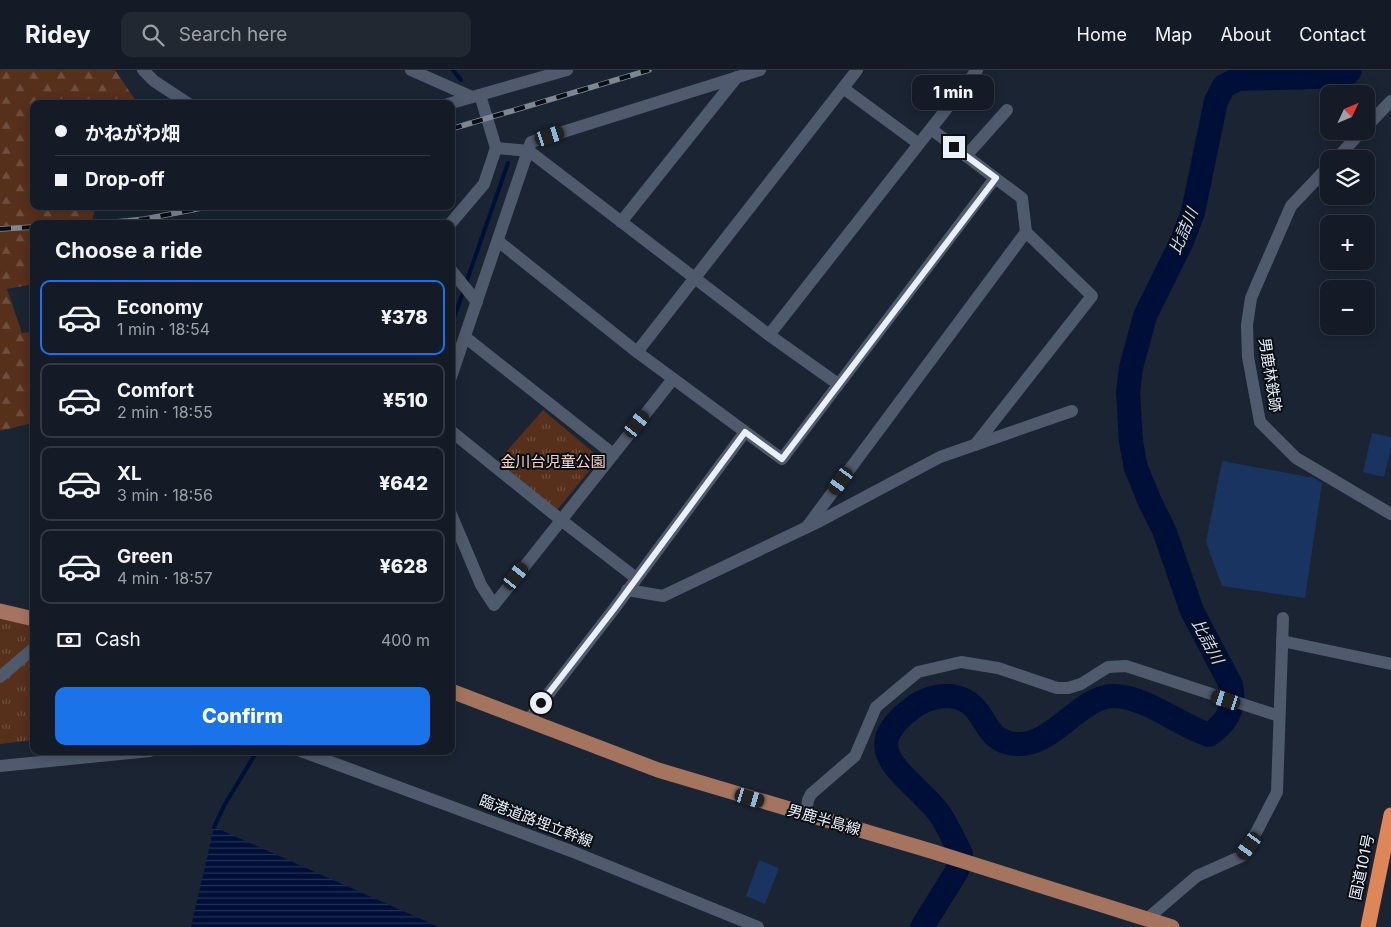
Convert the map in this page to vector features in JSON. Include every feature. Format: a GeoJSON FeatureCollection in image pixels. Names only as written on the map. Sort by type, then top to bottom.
{"type":"FeatureCollection","features":[{"type":"Feature","properties":{"kind":"highway","name":"国道101号"},"geometry":{"type":"LineString","coordinates":[[1368,927],[1391,815]]}},
{"type":"Feature","properties":{"kind":"main road"},"geometry":{"type":"LineString","coordinates":[[0,611],[30,618]]}},
{"type":"Feature","properties":{"kind":"main road","name":"男鹿半島線"},"geometry":{"type":"LineString","coordinates":[[455,692],[529,719],[658,770],[994,870],[1172,927]]}},
{"type":"Feature","properties":{"kind":"street"},"geometry":{"type":"LineString","coordinates":[[143,70],[154,81],[183,100]]}},
{"type":"Feature","properties":{"kind":"street"},"geometry":{"type":"LineString","coordinates":[[411,70],[476,96],[496,148],[484,184],[453,220]]}},
{"type":"Feature","properties":{"kind":"street"},"geometry":{"type":"LineString","coordinates":[[455,102],[567,70]]}},
{"type":"Feature","properties":{"kind":"street"},"geometry":{"type":"LineString","coordinates":[[455,366],[531,142],[760,70]]}},
{"type":"Feature","properties":{"kind":"street"},"geometry":{"type":"LineString","coordinates":[[637,352],[696,279],[856,70]]}},
{"type":"Feature","properties":{"kind":"street"},"geometry":{"type":"LineString","coordinates":[[769,335],[977,70]]}},
{"type":"Feature","properties":{"kind":"street"},"geometry":{"type":"LineString","coordinates":[[621,222],[736,77]]}},
{"type":"Feature","properties":{"kind":"street"},"geometry":{"type":"LineString","coordinates":[[842,88],[919,144]]}},
{"type":"Feature","properties":{"kind":"street"},"geometry":{"type":"LineString","coordinates":[[1375,118],[1391,101]]}},
{"type":"Feature","properties":{"kind":"street"},"geometry":{"type":"LineString","coordinates":[[966,156],[1008,110]]}},
{"type":"Feature","properties":{"kind":"street"},"geometry":{"type":"LineString","coordinates":[[931,129],[1022,198],[1026,232],[1092,296],[975,445]]}},
{"type":"Feature","properties":{"kind":"street"},"geometry":{"type":"LineString","coordinates":[[1344,150],[1354,140]]}},
{"type":"Feature","properties":{"kind":"street"},"geometry":{"type":"LineString","coordinates":[[496,148],[529,151],[769,335],[838,384]]}},
{"type":"Feature","properties":{"kind":"street","name":"男鹿林鉄跡"},"geometry":{"type":"LineString","coordinates":[[1320,175],[1291,206],[1252,298],[1247,325],[1248,357],[1260,422],[1296,458],[1391,514]]}},
{"type":"Feature","properties":{"kind":"street"},"geometry":{"type":"LineString","coordinates":[[498,241],[637,352],[782,459],[996,178]]}},
{"type":"Feature","properties":{"kind":"street"},"geometry":{"type":"LineString","coordinates":[[806,528],[1026,232]]}},
{"type":"Feature","properties":{"kind":"street"},"geometry":{"type":"LineString","coordinates":[[455,276],[477,302]]}},
{"type":"Feature","properties":{"kind":"street"},"geometry":{"type":"LineString","coordinates":[[465,337],[613,454]]}},
{"type":"Feature","properties":{"kind":"street"},"geometry":{"type":"LineString","coordinates":[[455,523],[481,585],[494,605],[673,379]]}},
{"type":"Feature","properties":{"kind":"street"},"geometry":{"type":"LineString","coordinates":[[627,590],[663,596],[806,528],[940,457],[1072,411]]}},
{"type":"Feature","properties":{"kind":"street"},"geometry":{"type":"LineString","coordinates":[[529,719],[745,432]]}},
{"type":"Feature","properties":{"kind":"street"},"geometry":{"type":"LineString","coordinates":[[455,434],[636,578]]}},
{"type":"Feature","properties":{"kind":"street"},"geometry":{"type":"LineString","coordinates":[[1148,918],[1197,876],[1242,856],[1277,792],[1283,618]]}},
{"type":"Feature","properties":{"kind":"street"},"geometry":{"type":"LineString","coordinates":[[1282,640],[1391,664]]}},
{"type":"Feature","properties":{"kind":"street"},"geometry":{"type":"LineString","coordinates":[[0,677],[30,651]]}},
{"type":"Feature","properties":{"kind":"street"},"geometry":{"type":"LineString","coordinates":[[806,814],[811,794],[855,756],[876,708],[918,672],[961,662],[998,668],[1057,688],[1068,688],[1081,684],[1108,667],[1116,665],[1279,716]]}},
{"type":"Feature","properties":{"kind":"street"},"geometry":{"type":"LineString","coordinates":[[0,766],[110,755]]}},
{"type":"Feature","properties":{"kind":"street","name":"臨港道路埋立幹線"},"geometry":{"type":"LineString","coordinates":[[312,755],[571,851],[758,927]]}},
{"type":"Feature","properties":{"kind":"green space"},"geometry":{"type":"Polygon","coordinates":[[[0,70],[115,70],[135,100],[30,100],[30,210],[95,210],[92,220],[30,220],[30,285],[7,289],[22,333],[30,332],[30,424],[0,431],[0,70]]]}},
{"type":"Feature","properties":{"kind":"green space","name":"金川台児童公園"},"geometry":{"type":"Polygon","coordinates":[[[543,410],[600,458],[557,510],[498,461],[543,410]]]}},
{"type":"Feature","properties":{"kind":"green space"},"geometry":{"type":"Polygon","coordinates":[[[0,613],[30,619],[30,740],[0,744],[0,613]]]}},
{"type":"Feature","properties":{"kind":"water"},"geometry":{"type":"Polygon","coordinates":[[[214,827],[439,927],[191,927],[214,827]]]}},
{"type":"Feature","properties":{"kind":"building"},"geometry":{"type":"Polygon","coordinates":[[[1372,433],[1391,437],[1391,448],[1384,477],[1363,472],[1372,433]]]}},
{"type":"Feature","properties":{"kind":"building"},"geometry":{"type":"Polygon","coordinates":[[[1222,461],[1314,478],[1322,483],[1305,598],[1222,586],[1206,542],[1222,461]]]}},
{"type":"Feature","properties":{"kind":"building"},"geometry":{"type":"Polygon","coordinates":[[[759,860],[779,868],[765,904],[746,896],[759,860]]]}},
{"type":"Feature","properties":{"kind":"waterway"},"geometry":{"type":"LineString","coordinates":[[453,70],[461,80]]}},
{"type":"Feature","properties":{"kind":"waterway","name":"比詰川"},"geometry":{"type":"LineString","coordinates":[[922,927],[957,871],[961,854],[939,813],[898,770],[890,759],[886,747],[888,735],[897,721],[915,706],[937,697],[950,696],[962,699],[977,711],[998,738],[1017,744],[1043,737],[1090,703],[1102,698],[1115,696],[1139,701],[1209,735],[1221,725],[1229,714],[1232,701],[1231,685],[1192,611],[1164,530],[1136,468],[1131,442],[1128,392],[1131,368],[1145,316],[1182,241],[1193,212],[1216,101],[1224,86],[1238,79],[1315,77],[1348,73],[1350,70]]}},
{"type":"Feature","properties":{"kind":"waterway"},"geometry":{"type":"LineString","coordinates":[[466,283],[508,163]]}},
{"type":"Feature","properties":{"kind":"waterway"},"geometry":{"type":"LineString","coordinates":[[455,315],[464,290]]}},
{"type":"Feature","properties":{"kind":"waterway"},"geometry":{"type":"LineString","coordinates":[[214,827],[224,806],[255,755]]}},
{"type":"Feature","properties":{"kind":"railway"},"geometry":{"type":"LineString","coordinates":[[455,128],[649,70]]}},
{"type":"Feature","properties":{"kind":"railway"},"geometry":{"type":"LineString","coordinates":[[135,220],[191,210]]}},
{"type":"Feature","properties":{"kind":"railway"},"geometry":{"type":"LineString","coordinates":[[0,229],[30,227]]}},
{"type":"Feature","properties":{"kind":"route"},"geometry":{"type":"LineString","coordinates":[[541,703],[614,609],[745,432],[782,459],[996,178],[954,147]]}}]}
